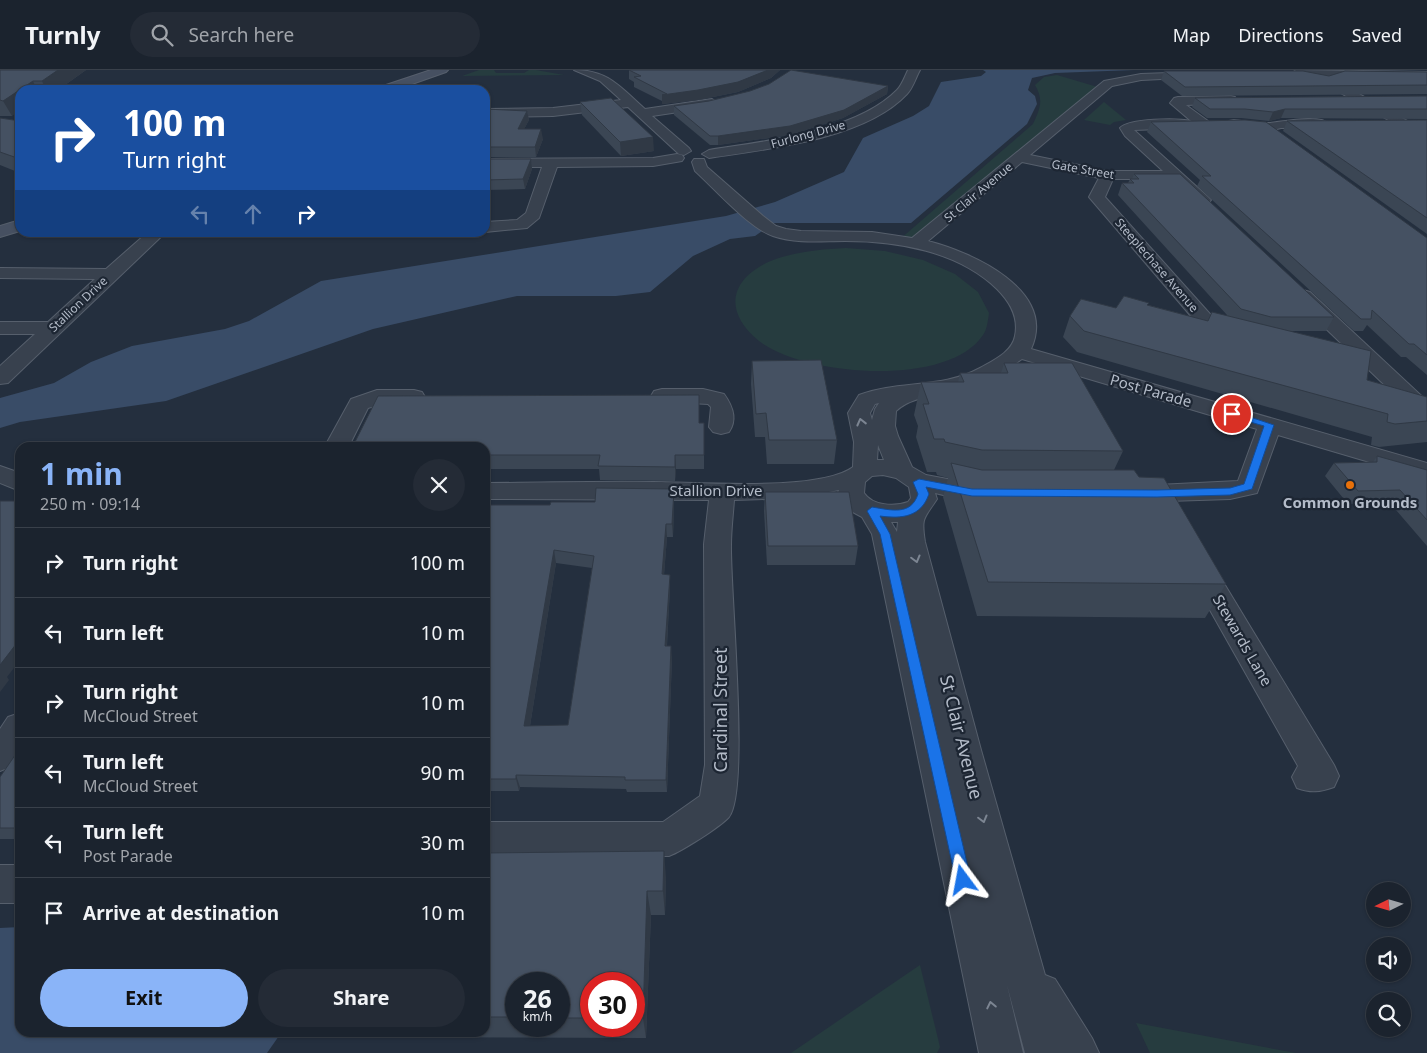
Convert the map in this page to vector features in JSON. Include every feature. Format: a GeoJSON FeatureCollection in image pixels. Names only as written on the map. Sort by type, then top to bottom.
{"type":"FeatureCollection","features":[{"type":"Feature","properties":{"kind":"main road"},"geometry":{"type":"LineString","coordinates":[[398,85],[442,70]]}},
{"type":"Feature","properties":{"kind":"main road"},"geometry":{"type":"LineString","coordinates":[[422,85],[457,73]]}},
{"type":"Feature","properties":{"kind":"main road"},"geometry":{"type":"LineString","coordinates":[[0,220],[15,215]]}},
{"type":"Feature","properties":{"kind":"main road"},"geometry":{"type":"LineString","coordinates":[[0,232],[15,227]]}},
{"type":"Feature","properties":{"kind":"street","name":"Furlong Drive"},"geometry":{"type":"LineString","coordinates":[[680,155],[698,150],[704,158],[789,141],[844,126],[870,115],[893,102],[912,79],[914,70]]}},
{"type":"Feature","properties":{"kind":"street"},"geometry":{"type":"LineString","coordinates":[[490,163],[654,162],[680,155],[644,113],[604,79],[582,71],[566,71]]}},
{"type":"Feature","properties":{"kind":"street"},"geometry":{"type":"LineString","coordinates":[[1281,75],[1304,72],[1329,77],[1427,75]]}},
{"type":"Feature","properties":{"kind":"street","name":"St Clair Avenue"},"geometry":{"type":"LineString","coordinates":[[916,243],[1108,83],[1130,77],[1152,75],[1216,75]]}},
{"type":"Feature","properties":{"kind":"street"},"geometry":{"type":"LineString","coordinates":[[604,79],[622,76]]}},
{"type":"Feature","properties":{"kind":"street"},"geometry":{"type":"LineString","coordinates":[[1329,77],[1360,100],[1427,138]]}},
{"type":"Feature","properties":{"kind":"street"},"geometry":{"type":"LineString","coordinates":[[644,113],[724,100]]}},
{"type":"Feature","properties":{"kind":"street"},"geometry":{"type":"LineString","coordinates":[[1203,124],[1176,104],[1178,101],[1241,100]]}},
{"type":"Feature","properties":{"kind":"street"},"geometry":{"type":"LineString","coordinates":[[1337,100],[1388,100]]}},
{"type":"Feature","properties":{"kind":"street"},"geometry":{"type":"LineString","coordinates":[[490,114],[554,112],[631,103]]}},
{"type":"Feature","properties":{"kind":"street"},"geometry":{"type":"LineString","coordinates":[[1212,209],[1127,128],[1144,124],[1269,127],[1281,124],[1340,124]]}},
{"type":"Feature","properties":{"kind":"street"},"geometry":{"type":"LineString","coordinates":[[1379,124],[1427,124]]}},
{"type":"Feature","properties":{"kind":"street"},"geometry":{"type":"LineString","coordinates":[[1269,127],[1269,129],[1285,141]]}},
{"type":"Feature","properties":{"kind":"street","name":"Gate Street"},"geometry":{"type":"LineString","coordinates":[[1021,157],[1108,175],[1177,175]]}},
{"type":"Feature","properties":{"kind":"street"},"geometry":{"type":"LineString","coordinates":[[704,158],[700,168],[744,208],[772,230],[791,235],[877,237],[916,243],[958,257],[993,276],[1009,290],[1025,316],[1027,326],[1020,352]]}},
{"type":"Feature","properties":{"kind":"street"},"geometry":{"type":"LineString","coordinates":[[490,227],[521,225],[533,215],[551,163]]}},
{"type":"Feature","properties":{"kind":"street","name":"Steeplechase Avenue"},"geometry":{"type":"LineString","coordinates":[[1108,175],[1097,197],[1203,318],[1218,327],[1262,338]]}},
{"type":"Feature","properties":{"kind":"street","name":"Stallion Drive"},"geometry":{"type":"LineString","coordinates":[[0,378],[152,237]]}},
{"type":"Feature","properties":{"kind":"street"},"geometry":{"type":"LineString","coordinates":[[0,273],[111,274]]}},
{"type":"Feature","properties":{"kind":"street"},"geometry":{"type":"LineString","coordinates":[[1291,284],[1427,413]]}},
{"type":"Feature","properties":{"kind":"street"},"geometry":{"type":"LineString","coordinates":[[0,328],[53,328]]}},
{"type":"Feature","properties":{"kind":"street","name":"St Clair Avenue"},"geometry":{"type":"LineString","coordinates":[[1001,1053],[885,534],[862,490],[866,442],[859,413],[867,400],[876,396],[952,387],[977,378],[1020,352]]}},
{"type":"Feature","properties":{"kind":"street","name":"Post Parade"},"geometry":{"type":"LineString","coordinates":[[1020,352],[1427,471]]}},
{"type":"Feature","properties":{"kind":"street"},"geometry":{"type":"LineString","coordinates":[[1333,352],[1362,352]]}},
{"type":"Feature","properties":{"kind":"street","name":"St Clair Avenue"},"geometry":{"type":"LineString","coordinates":[[921,392],[891,403],[885,411],[883,422],[886,437],[913,492],[910,529],[912,542],[1021,963],[1047,1053]]}},
{"type":"Feature","properties":{"kind":"street"},"geometry":{"type":"LineString","coordinates":[[644,396],[703,396],[716,399],[722,407],[721,427]]}},
{"type":"Feature","properties":{"kind":"street"},"geometry":{"type":"LineString","coordinates":[[339,442],[359,404],[377,397],[436,397]]}},
{"type":"Feature","properties":{"kind":"street"},"geometry":{"type":"LineString","coordinates":[[1118,494],[1230,491],[1248,487],[1270,425]]}},
{"type":"Feature","properties":{"kind":"street"},"geometry":{"type":"LineString","coordinates":[[913,492],[895,514],[862,490],[883,467],[913,492],[1001,493]]}},
{"type":"Feature","properties":{"kind":"street"},"geometry":{"type":"LineString","coordinates":[[0,474],[15,481]]}},
{"type":"Feature","properties":{"kind":"street","name":"Stallion Drive"},"geometry":{"type":"LineString","coordinates":[[490,491],[722,492],[862,490]]}},
{"type":"Feature","properties":{"kind":"street","name":"Cardinal Street"},"geometry":{"type":"LineString","coordinates":[[490,839],[669,839],[716,805],[722,765],[717,544],[722,492]]}},
{"type":"Feature","properties":{"kind":"street","name":"Stewards Lane"},"geometry":{"type":"LineString","coordinates":[[1157,494],[1322,776],[1309,777]]}},
{"type":"Feature","properties":{"kind":"street"},"geometry":{"type":"LineString","coordinates":[[0,756],[15,734]]}},
{"type":"Feature","properties":{"kind":"street"},"geometry":{"type":"LineString","coordinates":[[0,884],[15,884]]}},
{"type":"Feature","properties":{"kind":"street","name":"St Clair Avenue"},"geometry":{"type":"LineString","coordinates":[[1021,963],[1077,1053]]}},
{"type":"Feature","properties":{"kind":"green space"},"geometry":{"type":"Polygon","coordinates":[[[479,70],[494,70],[496,73],[524,73],[529,70],[536,70],[564,75],[462,76],[479,70]]]}},
{"type":"Feature","properties":{"kind":"green space"},"geometry":{"type":"Polygon","coordinates":[[[1057,75],[1101,88],[916,243],[899,240],[1033,124],[1040,104],[1038,90],[1035,85],[1044,77],[1057,75]]]}},
{"type":"Feature","properties":{"kind":"green space"},"geometry":{"type":"Polygon","coordinates":[[[1104,102],[1126,120],[1114,122],[1110,125],[1084,120],[1104,102]]]}},
{"type":"Feature","properties":{"kind":"green space"},"geometry":{"type":"Polygon","coordinates":[[[846,248],[885,251],[923,260],[955,274],[978,292],[989,313],[983,335],[965,352],[940,363],[909,369],[875,371],[840,368],[808,362],[780,353],[759,341],[746,328],[738,316],[735,303],[737,292],[743,281],[753,271],[766,263],[790,255],[846,248]]]}},
{"type":"Feature","properties":{"kind":"green space"},"geometry":{"type":"Polygon","coordinates":[[[920,965],[940,1047],[937,1053],[791,1053],[920,965]]]}},
{"type":"Feature","properties":{"kind":"green space"},"geometry":{"type":"Polygon","coordinates":[[[1136,1023],[1296,1053],[1150,1053],[1136,1023]]]}},
{"type":"Feature","properties":{"kind":"water"},"geometry":{"type":"Polygon","coordinates":[[[983,70],[1134,70],[1055,73],[1032,78],[1028,90],[1035,96],[1037,104],[1027,124],[911,223],[774,223],[755,236],[730,239],[693,256],[650,292],[616,296],[517,296],[373,329],[166,401],[20,422],[0,428],[0,398],[54,383],[91,362],[132,346],[225,329],[249,321],[321,281],[726,216],[775,202],[844,172],[863,138],[913,116],[929,106],[941,82],[981,76],[986,72],[983,70]]]}},
{"type":"Feature","properties":{"kind":"water"},"geometry":{"type":"Polygon","coordinates":[[[15,927],[15,1037],[278,1037],[267,1053],[0,1053],[0,928],[15,927]]]}},
{"type":"Feature","properties":{"kind":"building"},"geometry":{"type":"Polygon","coordinates":[[[0,70],[58,70],[42,81],[33,81],[27,85],[15,85],[15,93],[3,101],[0,100],[0,70]]]}},
{"type":"Feature","properties":{"kind":"building"},"geometry":{"type":"Polygon","coordinates":[[[629,70],[768,70],[738,82],[662,95],[667,94],[634,77],[641,76],[629,70]]]}},
{"type":"Feature","properties":{"kind":"building"},"geometry":{"type":"Polygon","coordinates":[[[791,70],[888,86],[844,110],[790,126],[718,136],[710,136],[674,106],[709,101],[750,91],[769,84],[791,70]]]}},
{"type":"Feature","properties":{"kind":"building"},"geometry":{"type":"Polygon","coordinates":[[[1164,71],[1303,71],[1329,76],[1345,71],[1427,72],[1427,85],[1185,87],[1164,71]]]}},
{"type":"Feature","properties":{"kind":"building"},"geometry":{"type":"Polygon","coordinates":[[[1427,96],[1427,109],[1285,109],[1273,112],[1245,109],[1210,109],[1195,98],[1427,96]]]}},
{"type":"Feature","properties":{"kind":"building"},"geometry":{"type":"Polygon","coordinates":[[[611,98],[653,137],[620,142],[580,102],[611,98]]]}},
{"type":"Feature","properties":{"kind":"building"},"geometry":{"type":"Polygon","coordinates":[[[490,109],[527,111],[518,129],[541,129],[535,147],[490,147],[490,109]]]}},
{"type":"Feature","properties":{"kind":"building"},"geometry":{"type":"Polygon","coordinates":[[[0,118],[15,120],[15,157],[0,152],[0,118]]]}},
{"type":"Feature","properties":{"kind":"building"},"geometry":{"type":"Polygon","coordinates":[[[1245,120],[1266,122],[1427,238],[1427,355],[1414,344],[1409,344],[1372,310],[1371,319],[1361,319],[1202,176],[1211,176],[1151,122],[1245,120]]]}},
{"type":"Feature","properties":{"kind":"building"},"geometry":{"type":"Polygon","coordinates":[[[1427,120],[1427,218],[1287,121],[1427,120]]]}},
{"type":"Feature","properties":{"kind":"building"},"geometry":{"type":"Polygon","coordinates":[[[490,159],[531,159],[523,179],[490,180],[490,159]]]}},
{"type":"Feature","properties":{"kind":"building"},"geometry":{"type":"Polygon","coordinates":[[[1134,174],[1180,174],[1334,317],[1271,317],[1241,309],[1122,183],[1134,183],[1130,179],[1139,179],[1134,174]]]}},
{"type":"Feature","properties":{"kind":"building"},"geometry":{"type":"Polygon","coordinates":[[[1124,296],[1149,303],[1147,305],[1208,321],[1212,312],[1371,351],[1367,380],[1427,397],[1427,421],[1395,424],[1387,422],[1388,414],[1084,331],[1070,316],[1081,299],[1116,308],[1124,296]]]}},
{"type":"Feature","properties":{"kind":"building"},"geometry":{"type":"Polygon","coordinates":[[[821,360],[837,440],[769,440],[766,413],[756,414],[752,361],[821,360]]]}},
{"type":"Feature","properties":{"kind":"building"},"geometry":{"type":"Polygon","coordinates":[[[1004,363],[1072,363],[1123,451],[982,450],[945,442],[944,439],[934,439],[923,404],[929,404],[921,382],[964,382],[960,373],[1008,373],[1004,363]]]}},
{"type":"Feature","properties":{"kind":"building"},"geometry":{"type":"Polygon","coordinates":[[[699,395],[699,423],[704,423],[704,455],[675,455],[675,467],[598,466],[600,455],[490,455],[490,442],[355,442],[378,396],[699,395]]]}},
{"type":"Feature","properties":{"kind":"building"},"geometry":{"type":"Polygon","coordinates":[[[1377,456],[1427,470],[1427,520],[1400,490],[1358,491],[1334,463],[1377,462],[1377,456]]]}},
{"type":"Feature","properties":{"kind":"building"},"geometry":{"type":"Polygon","coordinates":[[[951,463],[982,470],[1134,470],[1139,477],[1164,478],[1226,584],[988,582],[951,463]]]}},
{"type":"Feature","properties":{"kind":"building"},"geometry":{"type":"Polygon","coordinates":[[[596,488],[674,489],[672,524],[666,524],[662,574],[670,575],[665,646],[671,646],[666,780],[625,780],[625,777],[516,775],[516,779],[490,779],[490,505],[550,505],[551,502],[595,502],[596,488]],[[554,550],[524,726],[568,725],[594,556],[554,550]]]}},
{"type":"Feature","properties":{"kind":"building"},"geometry":{"type":"Polygon","coordinates":[[[765,492],[849,492],[858,546],[768,546],[765,492]]]}},
{"type":"Feature","properties":{"kind":"building"},"geometry":{"type":"Polygon","coordinates":[[[0,501],[15,501],[15,646],[0,665],[0,501]]]}},
{"type":"Feature","properties":{"kind":"building"},"geometry":{"type":"Polygon","coordinates":[[[15,755],[15,828],[0,828],[0,777],[15,755]]]}},
{"type":"Feature","properties":{"kind":"building"},"geometry":{"type":"Polygon","coordinates":[[[664,851],[663,891],[647,891],[644,972],[580,972],[580,1018],[570,1018],[570,972],[505,972],[505,1017],[490,1017],[490,853],[664,851]]]}},
{"type":"Feature","properties":{"kind":"place","name":"Common Grounds"},"geometry":{"type":"Point","coordinates":[1350,485]}},
{"type":"Feature","properties":{"kind":"route"},"geometry":{"type":"LineString","coordinates":[[963,880],[885,534],[872,511],[883,514],[900,514],[915,509],[920,504],[924,494],[919,482],[972,493],[1157,494],[1230,491],[1248,487],[1270,425],[1232,414]]}}]}
